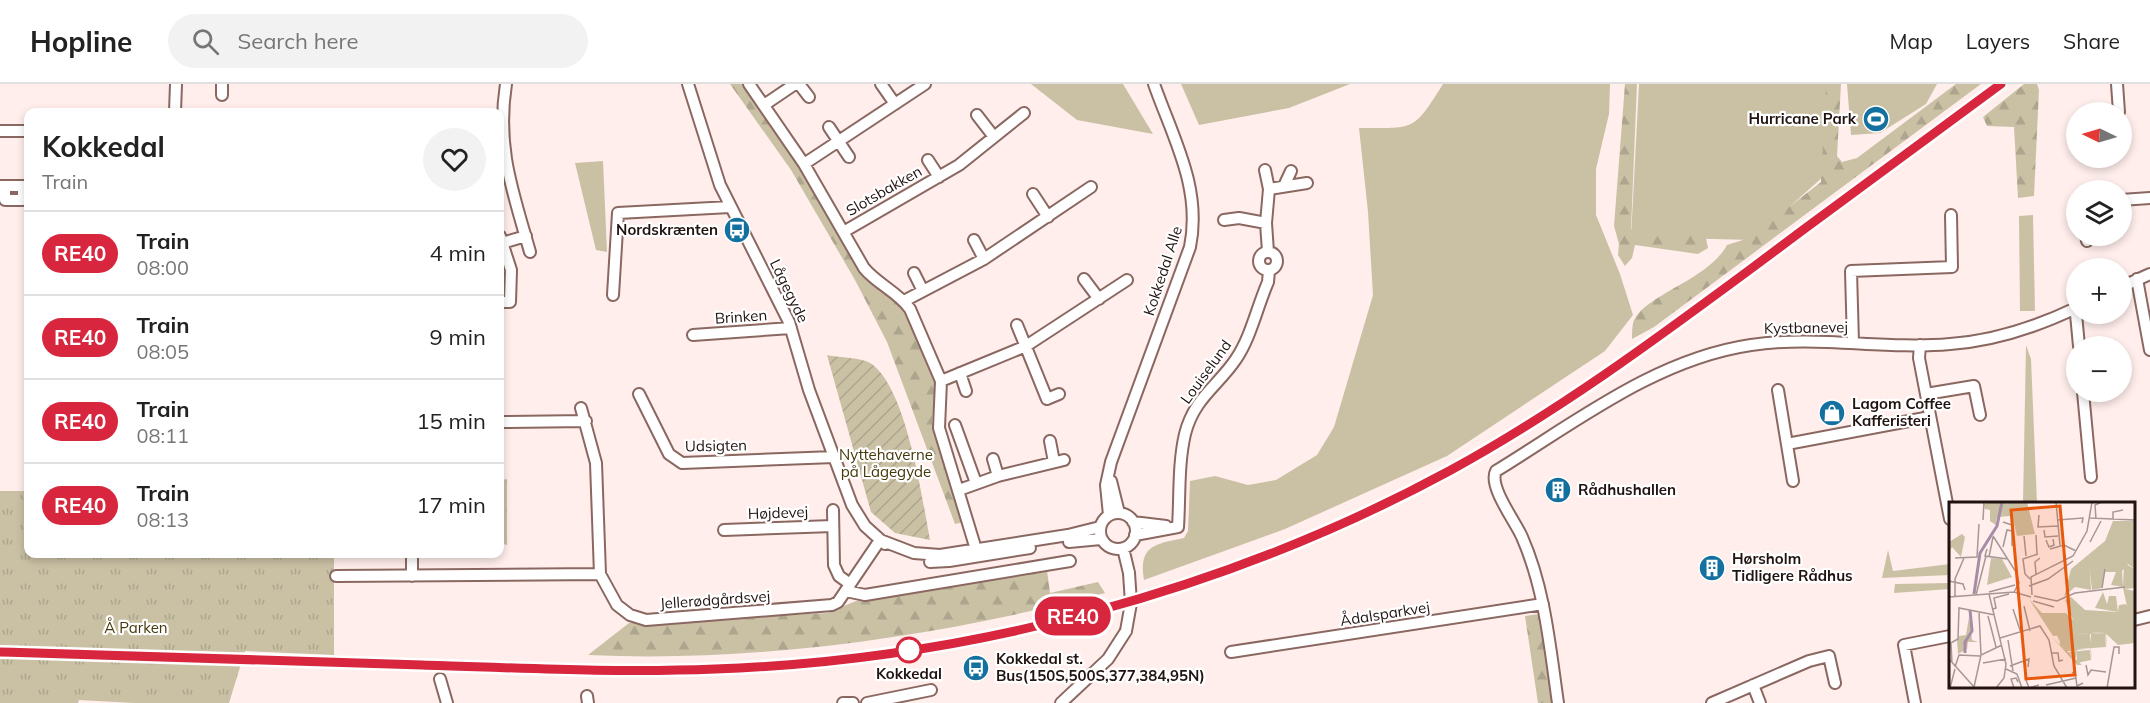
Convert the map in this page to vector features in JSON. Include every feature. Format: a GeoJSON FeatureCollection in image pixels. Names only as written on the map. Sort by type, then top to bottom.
{"type":"FeatureCollection","features":[{"type":"Feature","properties":{"kind":"street"},"geometry":{"type":"LineString","coordinates":[[175,108],[176,84]]}},
{"type":"Feature","properties":{"kind":"street"},"geometry":{"type":"LineString","coordinates":[[503,108],[506,84]]}},
{"type":"Feature","properties":{"kind":"street","name":"Lågegyde"},"geometry":{"type":"LineString","coordinates":[[688,84],[705,145],[730,207],[791,328],[808,387],[856,514],[884,543],[906,556],[930,562],[1079,533],[1100,526]]}},
{"type":"Feature","properties":{"kind":"street","name":"Slotsbakken"},"geometry":{"type":"LineString","coordinates":[[749,84],[804,164],[871,276],[904,301],[910,309],[940,381],[939,428],[977,553]]}},
{"type":"Feature","properties":{"kind":"street"},"geometry":{"type":"LineString","coordinates":[[764,105],[797,84],[809,97]]}},
{"type":"Feature","properties":{"kind":"street"},"geometry":{"type":"LineString","coordinates":[[880,84],[895,104]]}},
{"type":"Feature","properties":{"kind":"street"},"geometry":{"type":"LineString","coordinates":[[804,164],[925,84]]}},
{"type":"Feature","properties":{"kind":"street","name":"Kokkedal Alle"},"geometry":{"type":"LineString","coordinates":[[1114,514],[1106,485],[1110,466],[1190,247],[1195,226],[1191,185],[1154,84]]}},
{"type":"Feature","properties":{"kind":"street"},"geometry":{"type":"LineString","coordinates":[[2117,84],[2118,102]]}},
{"type":"Feature","properties":{"kind":"street","name":"Slotsbakken"},"geometry":{"type":"LineString","coordinates":[[845,231],[939,177],[1024,113]]}},
{"type":"Feature","properties":{"kind":"street"},"geometry":{"type":"LineString","coordinates":[[977,115],[994,137]]}},
{"type":"Feature","properties":{"kind":"street"},"geometry":{"type":"LineString","coordinates":[[829,127],[849,158]]}},
{"type":"Feature","properties":{"kind":"street"},"geometry":{"type":"LineString","coordinates":[[0,131],[24,131]]}},
{"type":"Feature","properties":{"kind":"street"},"geometry":{"type":"LineString","coordinates":[[504,157],[507,175],[530,252]]}},
{"type":"Feature","properties":{"kind":"street","name":"Slotsbakken"},"geometry":{"type":"LineString","coordinates":[[928,160],[939,177]]}},
{"type":"Feature","properties":{"kind":"street"},"geometry":{"type":"LineString","coordinates":[[1224,220],[1239,218],[1266,223],[1269,189],[1265,170]]}},
{"type":"Feature","properties":{"kind":"street"},"geometry":{"type":"LineString","coordinates":[[1284,186],[1291,171]]}},
{"type":"Feature","properties":{"kind":"street"},"geometry":{"type":"LineString","coordinates":[[1269,189],[1307,183]]}},
{"type":"Feature","properties":{"kind":"street"},"geometry":{"type":"LineString","coordinates":[[904,301],[984,259],[1091,187]]}},
{"type":"Feature","properties":{"kind":"street"},"geometry":{"type":"LineString","coordinates":[[1033,194],[1048,217]]}},
{"type":"Feature","properties":{"kind":"street"},"geometry":{"type":"LineString","coordinates":[[2132,199],[2150,198]]}},
{"type":"Feature","properties":{"kind":"street"},"geometry":{"type":"LineString","coordinates":[[613,295],[618,213],[730,207]]}},
{"type":"Feature","properties":{"kind":"street"},"geometry":{"type":"LineString","coordinates":[[1853,342],[1851,271],[1953,267],[1951,215]]}},
{"type":"Feature","properties":{"kind":"street","name":"Louiselund"},"geometry":{"type":"LineString","coordinates":[[1175,526],[1178,527],[1185,434],[1207,390],[1236,360],[1268,282],[1269,270],[1263,269],[1259,262],[1262,254],[1268,252],[1266,223]]}},
{"type":"Feature","properties":{"kind":"street"},"geometry":{"type":"LineString","coordinates":[[504,240],[526,236]]}},
{"type":"Feature","properties":{"kind":"street"},"geometry":{"type":"LineString","coordinates":[[974,240],[984,259]]}},
{"type":"Feature","properties":{"kind":"street"},"geometry":{"type":"LineString","coordinates":[[504,249],[511,270],[510,302],[504,302]]}},
{"type":"Feature","properties":{"kind":"street"},"geometry":{"type":"LineString","coordinates":[[914,273],[923,291]]}},
{"type":"Feature","properties":{"kind":"street"},"geometry":{"type":"LineString","coordinates":[[2132,282],[2150,273]]}},
{"type":"Feature","properties":{"kind":"street"},"geometry":{"type":"LineString","coordinates":[[1084,279],[1099,299]]}},
{"type":"Feature","properties":{"kind":"street"},"geometry":{"type":"LineString","coordinates":[[2137,279],[2150,350]]}},
{"type":"Feature","properties":{"kind":"street"},"geometry":{"type":"LineString","coordinates":[[940,381],[1026,346],[1126,280]]}},
{"type":"Feature","properties":{"kind":"street","name":"Kystbanevej"},"geometry":{"type":"LineString","coordinates":[[1543,604],[1522,538],[1493,477],[1496,471],[1624,392],[1680,365],[1748,346],[1780,341],[1951,344],[2010,334],[2066,314]]}},
{"type":"Feature","properties":{"kind":"street"},"geometry":{"type":"LineString","coordinates":[[1017,325],[1047,399],[1059,394]]}},
{"type":"Feature","properties":{"kind":"street","name":"Brinken"},"geometry":{"type":"LineString","coordinates":[[693,335],[791,328]]}},
{"type":"Feature","properties":{"kind":"street"},"geometry":{"type":"LineString","coordinates":[[1920,345],[1919,358],[1949,514]]}},
{"type":"Feature","properties":{"kind":"street"},"geometry":{"type":"LineString","coordinates":[[960,373],[966,391]]}},
{"type":"Feature","properties":{"kind":"street"},"geometry":{"type":"LineString","coordinates":[[1926,394],[1974,386],[1980,415]]}},
{"type":"Feature","properties":{"kind":"street"},"geometry":{"type":"LineString","coordinates":[[1778,390],[1793,481]]}},
{"type":"Feature","properties":{"kind":"street","name":"Udsigten"},"geometry":{"type":"LineString","coordinates":[[639,394],[669,454],[682,464],[834,457]]}},
{"type":"Feature","properties":{"kind":"street"},"geometry":{"type":"LineString","coordinates":[[2085,402],[2091,477]]}},
{"type":"Feature","properties":{"kind":"street","name":"Jellerødgårdsvej"},"geometry":{"type":"LineString","coordinates":[[581,408],[596,463],[600,574],[617,605],[630,615],[646,621],[825,607],[838,602],[884,543]]}},
{"type":"Feature","properties":{"kind":"street"},"geometry":{"type":"LineString","coordinates":[[1787,444],[1930,417]]}},
{"type":"Feature","properties":{"kind":"street"},"geometry":{"type":"LineString","coordinates":[[504,422],[586,421]]}},
{"type":"Feature","properties":{"kind":"street"},"geometry":{"type":"LineString","coordinates":[[955,425],[976,483]]}},
{"type":"Feature","properties":{"kind":"street"},"geometry":{"type":"LineString","coordinates":[[959,490],[998,476],[1059,461],[1050,441]]}},
{"type":"Feature","properties":{"kind":"street"},"geometry":{"type":"LineString","coordinates":[[993,459],[998,476]]}},
{"type":"Feature","properties":{"kind":"street"},"geometry":{"type":"LineString","coordinates":[[833,510],[834,565],[848,587],[866,595],[1070,561]]}},
{"type":"Feature","properties":{"kind":"street"},"geometry":{"type":"LineString","coordinates":[[1133,522],[1135,535],[1123,548],[1110,547],[1101,538],[1100,526],[1114,514],[1133,522],[1175,526]]}},
{"type":"Feature","properties":{"kind":"street","name":"Højdevej"},"geometry":{"type":"LineString","coordinates":[[724,530],[833,526]]}},
{"type":"Feature","properties":{"kind":"street"},"geometry":{"type":"LineString","coordinates":[[1135,535],[1171,530],[1175,526]]}},
{"type":"Feature","properties":{"kind":"street","name":"Lågegyde"},"geometry":{"type":"LineString","coordinates":[[977,553],[1101,538]]}},
{"type":"Feature","properties":{"kind":"street"},"geometry":{"type":"LineString","coordinates":[[1061,703],[1108,659],[1126,631],[1131,603],[1129,573],[1123,548]]}},
{"type":"Feature","properties":{"kind":"street"},"geometry":{"type":"LineString","coordinates":[[412,558],[412,576]]}},
{"type":"Feature","properties":{"kind":"street"},"geometry":{"type":"LineString","coordinates":[[336,576],[600,574]]}},
{"type":"Feature","properties":{"kind":"street"},"geometry":{"type":"LineString","coordinates":[[1543,604],[1558,703]]}},
{"type":"Feature","properties":{"kind":"street","name":"Ådalsparkvej"},"geometry":{"type":"LineString","coordinates":[[1231,652],[1543,604]]}},
{"type":"Feature","properties":{"kind":"street"},"geometry":{"type":"LineString","coordinates":[[2135,620],[2150,616]]}},
{"type":"Feature","properties":{"kind":"street"},"geometry":{"type":"LineString","coordinates":[[1915,703],[1904,645],[1949,636]]}},
{"type":"Feature","properties":{"kind":"street"},"geometry":{"type":"LineString","coordinates":[[1712,703],[1809,661],[1829,656],[1835,683]]}},
{"type":"Feature","properties":{"kind":"street"},"geometry":{"type":"LineString","coordinates":[[440,679],[447,703]]}},
{"type":"Feature","properties":{"kind":"street"},"geometry":{"type":"LineString","coordinates":[[1754,685],[1760,703]]}},
{"type":"Feature","properties":{"kind":"street"},"geometry":{"type":"LineString","coordinates":[[867,703],[931,690]]}},
{"type":"Feature","properties":{"kind":"street"},"geometry":{"type":"LineString","coordinates":[[843,703],[853,703]]}},
{"type":"Feature","properties":{"kind":"green space"},"geometry":{"type":"Polygon","coordinates":[[[730,84],[744,84],[817,194],[858,264],[902,305],[936,386],[932,423],[964,522],[955,524],[887,342],[855,280],[791,170],[730,84]]]}},
{"type":"Feature","properties":{"kind":"green space"},"geometry":{"type":"Polygon","coordinates":[[[1031,84],[1123,84],[1153,134],[1077,120],[1031,84]]]}},
{"type":"Feature","properties":{"kind":"green space"},"geometry":{"type":"Polygon","coordinates":[[[1181,84],[1350,84],[1289,108],[1199,125],[1181,84]]]}},
{"type":"Feature","properties":{"kind":"green space"},"geometry":{"type":"Polygon","coordinates":[[[1443,84],[1610,84],[1609,114],[1596,169],[1596,215],[1620,274],[1633,315],[1605,351],[1447,456],[1285,529],[1144,580],[1144,560],[1151,548],[1184,538],[1188,531],[1190,481],[1215,476],[1248,485],[1276,480],[1317,455],[1334,427],[1373,295],[1368,212],[1359,128],[1392,128],[1411,124],[1425,111],[1443,84]]]}},
{"type":"Feature","properties":{"kind":"green space"},"geometry":{"type":"Polygon","coordinates":[[[1625,84],[1637,84],[1631,229],[1637,234],[1705,233],[1708,248],[1698,254],[1635,245],[1632,258],[1625,266],[1618,255],[1619,244],[1614,226],[1625,84]]]}},
{"type":"Feature","properties":{"kind":"green space"},"geometry":{"type":"Polygon","coordinates":[[[1639,84],[1827,84],[1824,176],[1752,240],[1631,237],[1639,84]]]}},
{"type":"Feature","properties":{"kind":"green space"},"geometry":{"type":"Polygon","coordinates":[[[1826,84],[1841,84],[1837,156],[1842,162],[1857,158],[1956,84],[1981,84],[1654,327],[1632,339],[1634,320],[1651,302],[1706,268],[1727,245],[1749,238],[1821,182],[1826,84]]]}},
{"type":"Feature","properties":{"kind":"green space","name":"Hurricane Park"},"geometry":{"type":"Polygon","coordinates":[[[1847,84],[1937,84],[1926,104],[1880,133],[1851,135],[1847,84]]]}},
{"type":"Feature","properties":{"kind":"green space"},"geometry":{"type":"Polygon","coordinates":[[[2024,84],[2037,84],[2039,90],[2034,196],[2018,198],[2014,127],[1987,126],[1983,117],[2024,84]]]}},
{"type":"Feature","properties":{"kind":"green space"},"geometry":{"type":"Polygon","coordinates":[[[603,161],[607,252],[596,250],[575,163],[603,161]]]}},
{"type":"Feature","properties":{"kind":"green space"},"geometry":{"type":"Polygon","coordinates":[[[2033,215],[2035,311],[2020,311],[2019,216],[2033,215]]]}},
{"type":"Feature","properties":{"kind":"green space"},"geometry":{"type":"Polygon","coordinates":[[[2026,345],[2031,359],[2037,502],[2023,502],[2026,345]]]}},
{"type":"Feature","properties":{"kind":"green space","name":"Nyttehaverne på Lågegyde"},"geometry":{"type":"Polygon","coordinates":[[[827,355],[869,362],[885,379],[904,421],[911,446],[930,540],[895,533],[871,512],[827,355]]]}},
{"type":"Feature","properties":{"kind":"green space"},"geometry":{"type":"Polygon","coordinates":[[[507,479],[507,545],[504,544],[504,480],[507,479]]]}},
{"type":"Feature","properties":{"kind":"green space","name":"Å Parken"},"geometry":{"type":"Polygon","coordinates":[[[0,491],[24,491],[24,558],[334,558],[334,655],[245,651],[229,703],[134,703],[79,700],[78,703],[0,703],[0,491]]]}},
{"type":"Feature","properties":{"kind":"green space"},"geometry":{"type":"Polygon","coordinates":[[[1888,550],[1893,571],[1949,564],[1949,575],[1882,578],[1888,550]]]}},
{"type":"Feature","properties":{"kind":"green space"},"geometry":{"type":"Polygon","coordinates":[[[1047,570],[1050,593],[1098,582],[1105,593],[979,622],[849,643],[718,655],[588,655],[629,623],[827,613],[856,601],[1047,570]]]}},
{"type":"Feature","properties":{"kind":"green space"},"geometry":{"type":"Polygon","coordinates":[[[1949,583],[1949,589],[1894,593],[1895,584],[1949,583]]]}},
{"type":"Feature","properties":{"kind":"green space"},"geometry":{"type":"Polygon","coordinates":[[[1539,614],[1552,703],[1538,703],[1525,616],[1539,614]]]}},
{"type":"Feature","properties":{"kind":"railway"},"geometry":{"type":"LineString","coordinates":[[0,652],[574,670],[715,669],[810,663],[906,651],[1001,634],[1095,612],[1187,584],[1278,551],[1366,513],[1490,448],[1640,350],[2001,84]]}},
{"type":"Feature","properties":{"kind":"train","name":"RE40"},"geometry":{"type":"LineString","coordinates":[[0,652],[547,669],[712,670],[851,658],[908,650],[1000,633],[1120,603],[1246,562],[1322,533],[1449,471],[1526,427],[1622,364],[2001,84]]}},
{"type":"Feature","properties":{"kind":"place","name":"Hurricane Park"},"geometry":{"type":"Point","coordinates":[1876,119]}},
{"type":"Feature","properties":{"kind":"place","name":"Nordskrænten"},"geometry":{"type":"Point","coordinates":[737,230]}},
{"type":"Feature","properties":{"kind":"place","name":"Lagom Coffee Kafferisteri"},"geometry":{"type":"Point","coordinates":[1832,413]}},
{"type":"Feature","properties":{"kind":"place","name":"Rådhushallen"},"geometry":{"type":"Point","coordinates":[1558,490]}},
{"type":"Feature","properties":{"kind":"place","name":"Hørsholm Tidligere Rådhus"},"geometry":{"type":"Point","coordinates":[1712,568]}},
{"type":"Feature","properties":{"kind":"place","name":"Kokkedal"},"geometry":{"type":"Point","coordinates":[909,650]}},
{"type":"Feature","properties":{"kind":"place","name":"Kokkedal st. Bus(150S,500S,377,384,95N)"},"geometry":{"type":"Point","coordinates":[976,668]}}]}
